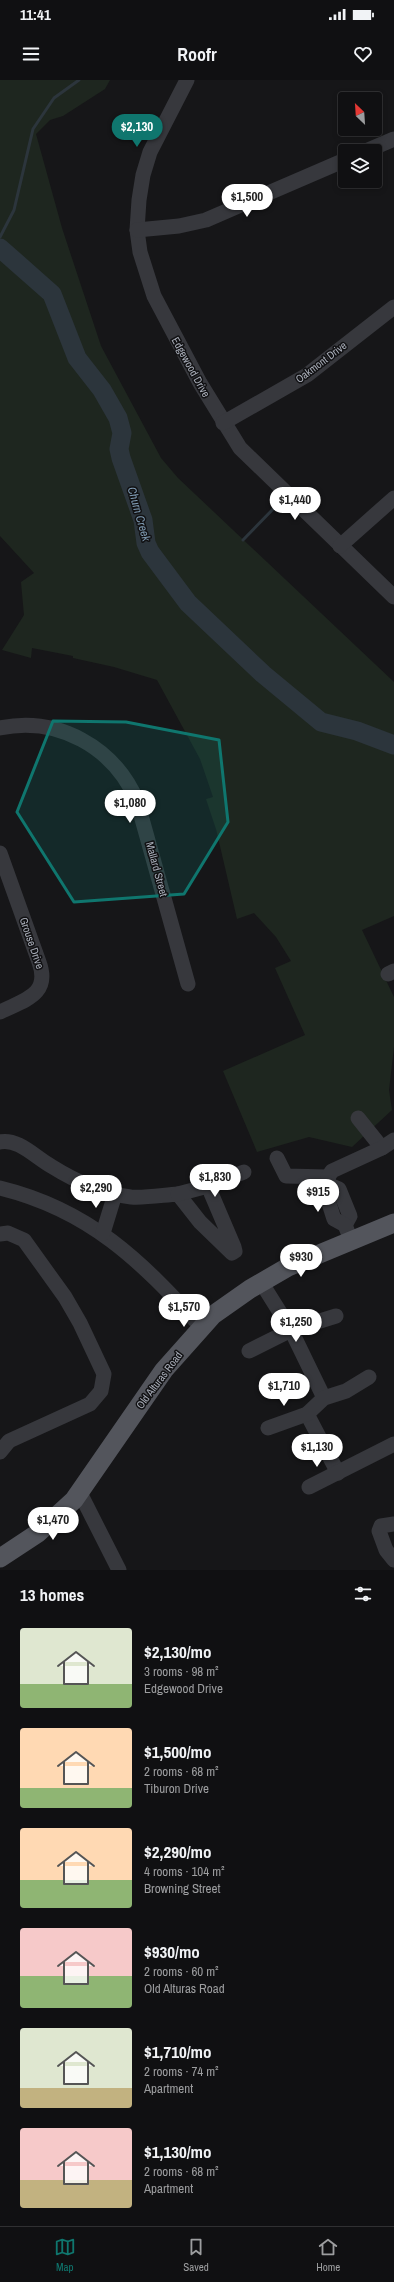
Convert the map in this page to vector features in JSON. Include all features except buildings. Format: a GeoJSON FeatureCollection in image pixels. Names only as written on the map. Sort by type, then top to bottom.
{"type":"FeatureCollection","features":[{"type":"Feature","properties":{"kind":"main road","name":"Old Alturas Road"},"geometry":{"type":"LineString","coordinates":[[0,1558],[24,1543],[55,1519],[80,1493],[156,1381],[201,1327],[217,1312],[261,1282],[348,1233],[394,1223]]}},
{"type":"Feature","properties":{"kind":"street","name":"Edgewood Drive"},"geometry":{"type":"LineString","coordinates":[[187,80],[157,138],[146,164],[139,200],[137,230],[142,262],[154,296],[223,423],[246,455],[394,597]]}},
{"type":"Feature","properties":{"kind":"street"},"geometry":{"type":"LineString","coordinates":[[382,144],[394,139]]}},
{"type":"Feature","properties":{"kind":"street"},"geometry":{"type":"LineString","coordinates":[[137,230],[179,226],[206,220],[338,163]]}},
{"type":"Feature","properties":{"kind":"street","name":"Oakmont Drive"},"geometry":{"type":"LineString","coordinates":[[223,423],[313,371],[394,307]]}},
{"type":"Feature","properties":{"kind":"street"},"geometry":{"type":"LineString","coordinates":[[340,546],[394,498]]}},
{"type":"Feature","properties":{"kind":"street","name":"Mallard Street"},"geometry":{"type":"LineString","coordinates":[[0,728],[34,726],[65,732],[96,748],[113,762],[122,774],[137,801],[188,984]]}},
{"type":"Feature","properties":{"kind":"street","name":"Grouse Drive"},"geometry":{"type":"LineString","coordinates":[[0,854],[40,962],[43,978],[36,993],[0,1012]]}},
{"type":"Feature","properties":{"kind":"street"},"geometry":{"type":"LineString","coordinates":[[358,1118],[382,1148]]}},
{"type":"Feature","properties":{"kind":"street"},"geometry":{"type":"LineString","coordinates":[[0,1142],[6,1140],[18,1143],[33,1155],[58,1171],[103,1192],[132,1197],[178,1194],[208,1186],[244,1172]]}},
{"type":"Feature","properties":{"kind":"street"},"geometry":{"type":"LineString","coordinates":[[328,1181],[332,1171],[382,1148],[394,1140]]}},
{"type":"Feature","properties":{"kind":"street"},"geometry":{"type":"LineString","coordinates":[[277,1158],[286,1176],[328,1181],[339,1189],[350,1216],[348,1233]]}},
{"type":"Feature","properties":{"kind":"street"},"geometry":{"type":"LineString","coordinates":[[178,1194],[200,1222],[232,1253],[234,1248],[208,1186]]}},
{"type":"Feature","properties":{"kind":"street"},"geometry":{"type":"LineString","coordinates":[[0,1188],[54,1206],[103,1233],[130,1254],[201,1327]]}},
{"type":"Feature","properties":{"kind":"street"},"geometry":{"type":"LineString","coordinates":[[103,1233],[115,1194]]}},
{"type":"Feature","properties":{"kind":"street"},"geometry":{"type":"LineString","coordinates":[[0,1234],[8,1233],[24,1240],[32,1250],[65,1297],[80,1323],[104,1374],[101,1391],[90,1404],[9,1441],[0,1452]]}},
{"type":"Feature","properties":{"kind":"street"},"geometry":{"type":"LineString","coordinates":[[261,1282],[291,1330],[324,1398]]}},
{"type":"Feature","properties":{"kind":"street"},"geometry":{"type":"LineString","coordinates":[[249,1351],[291,1330],[336,1316]]}},
{"type":"Feature","properties":{"kind":"street"},"geometry":{"type":"LineString","coordinates":[[268,1428],[307,1414],[324,1398],[346,1391],[369,1377]]}},
{"type":"Feature","properties":{"kind":"street"},"geometry":{"type":"LineString","coordinates":[[307,1414],[338,1473]]}},
{"type":"Feature","properties":{"kind":"street"},"geometry":{"type":"LineString","coordinates":[[309,1487],[394,1444]]}},
{"type":"Feature","properties":{"kind":"street"},"geometry":{"type":"LineString","coordinates":[[80,1493],[119,1570]]}},
{"type":"Feature","properties":{"kind":"street"},"geometry":{"type":"LineString","coordinates":[[394,1524],[381,1526],[379,1531],[386,1550],[394,1560]]}},
{"type":"Feature","properties":{"kind":"highlighted area"},"geometry":{"type":"Polygon","coordinates":[[[53,721],[126,722],[219,740],[228,822],[184,894],[74,902],[17,812],[53,721]]]}},
{"type":"Feature","properties":{"kind":"shaded area"},"geometry":{"type":"Polygon","coordinates":[[[0,80],[110,80],[105,89],[63,116],[50,120],[36,134],[62,228],[101,346],[161,458],[178,478],[394,682],[394,916],[362,930],[394,997],[394,1047],[389,1090],[392,1110],[352,1147],[309,1137],[257,1152],[223,1071],[305,1035],[275,968],[291,961],[276,937],[254,913],[237,919],[216,829],[206,799],[213,797],[200,759],[157,680],[114,667],[73,658],[73,656],[32,648],[31,658],[2,650],[24,615],[21,582],[34,573],[0,536],[0,80]]]}},
{"type":"Feature","properties":{"kind":"waterway"},"geometry":{"type":"LineString","coordinates":[[0,237],[14,210],[33,129],[54,98],[79,80]]}},
{"type":"Feature","properties":{"kind":"waterway","name":"Churn Creek"},"geometry":{"type":"LineString","coordinates":[[0,248],[52,294],[77,358],[102,390],[118,418],[122,433],[119,449],[121,458],[143,520],[146,543],[150,552],[188,603],[263,674],[321,722],[357,731],[394,745]]}},
{"type":"Feature","properties":{"kind":"waterway"},"geometry":{"type":"LineString","coordinates":[[243,540],[276,506]]}}]}
